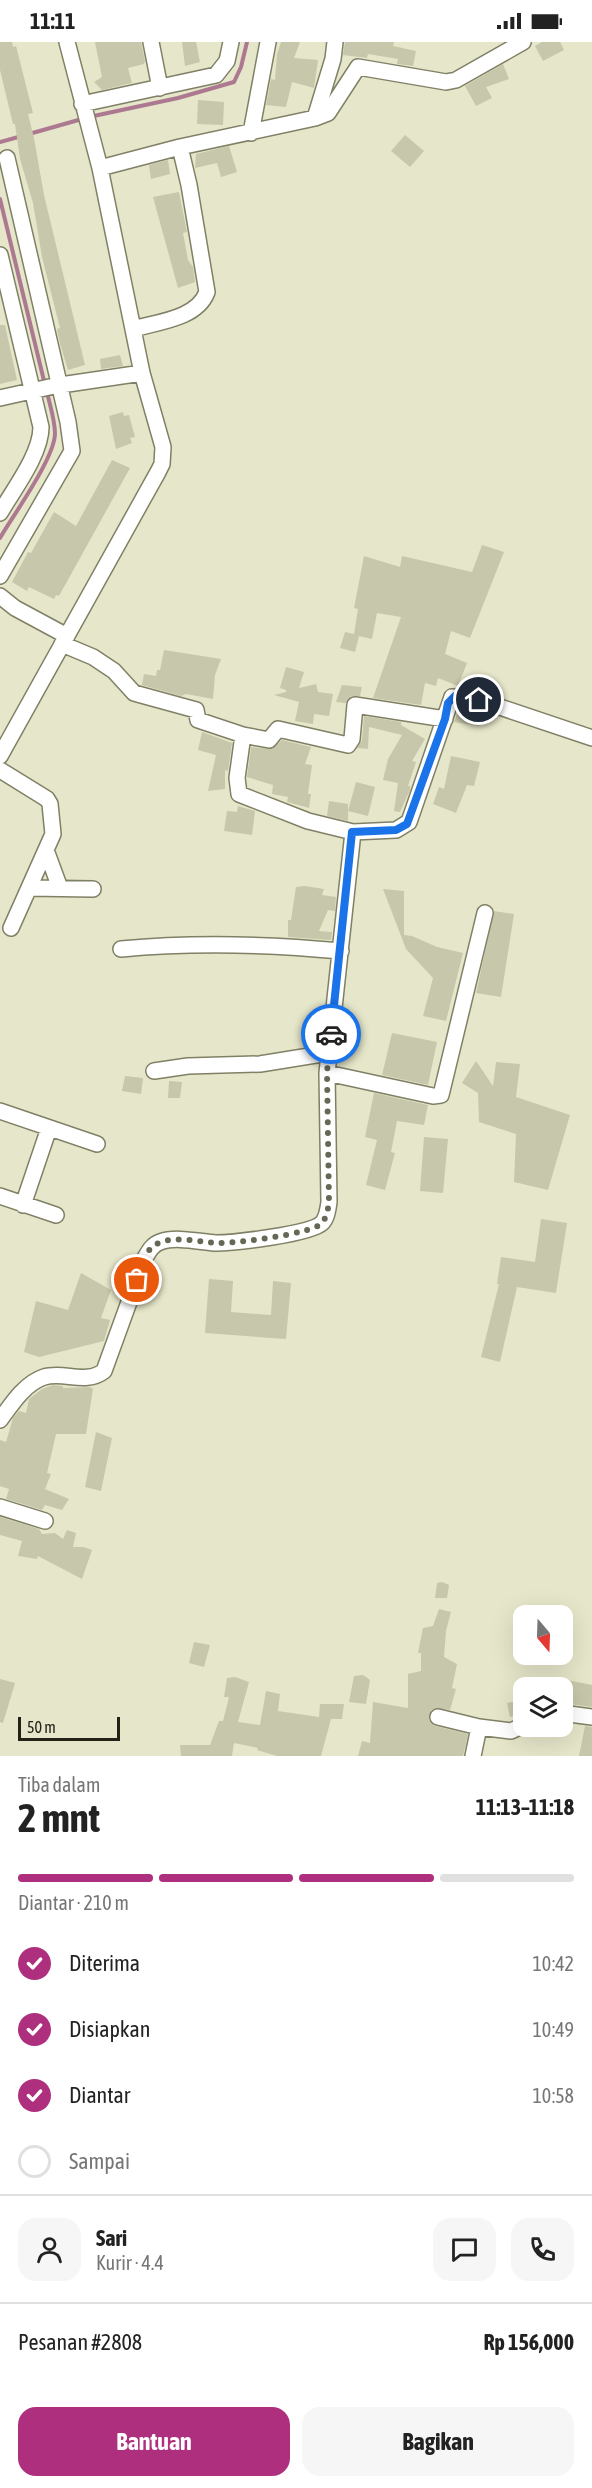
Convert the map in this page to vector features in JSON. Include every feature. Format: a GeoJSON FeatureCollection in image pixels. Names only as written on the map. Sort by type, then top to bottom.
{"type":"FeatureCollection","features":[{"type":"Feature","properties":{"kind":"street"},"geometry":{"type":"LineString","coordinates":[[0,756],[162,464],[163,447],[142,373],[100,168],[67,42]]}},
{"type":"Feature","properties":{"kind":"street"},"geometry":{"type":"LineString","coordinates":[[151,42],[160,88]]}},
{"type":"Feature","properties":{"kind":"street"},"geometry":{"type":"LineString","coordinates":[[83,108],[216,75],[225,67],[231,42]]}},
{"type":"Feature","properties":{"kind":"street"},"geometry":{"type":"LineString","coordinates":[[251,133],[268,42]]}},
{"type":"Feature","properties":{"kind":"street"},"geometry":{"type":"LineString","coordinates":[[315,118],[333,59],[335,42]]}},
{"type":"Feature","properties":{"kind":"street"},"geometry":{"type":"LineString","coordinates":[[333,59],[358,66],[446,82],[456,80],[523,42]]}},
{"type":"Feature","properties":{"kind":"street"},"geometry":{"type":"LineString","coordinates":[[100,168],[180,147],[315,118],[328,113],[358,66]]}},
{"type":"Feature","properties":{"kind":"street"},"geometry":{"type":"LineString","coordinates":[[133,329],[193,310],[201,303],[207,292],[189,185],[180,147]]}},
{"type":"Feature","properties":{"kind":"street"},"geometry":{"type":"LineString","coordinates":[[0,513],[37,449],[41,436],[46,388],[6,192],[7,158]]}},
{"type":"Feature","properties":{"kind":"street"},"geometry":{"type":"LineString","coordinates":[[0,255],[46,388],[68,422],[72,451],[0,576]]}},
{"type":"Feature","properties":{"kind":"street"},"geometry":{"type":"LineString","coordinates":[[0,398],[46,388],[142,373]]}},
{"type":"Feature","properties":{"kind":"street"},"geometry":{"type":"LineString","coordinates":[[0,596],[114,671],[134,693],[196,710],[198,720],[243,735],[269,740],[278,729],[348,746],[352,740],[355,705],[445,719]]}},
{"type":"Feature","properties":{"kind":"street"},"geometry":{"type":"LineString","coordinates":[[243,735],[237,778],[237,788],[240,794],[308,821],[352,832],[396,830],[409,822],[445,719],[448,703],[452,697],[479,700],[592,738]]}},
{"type":"Feature","properties":{"kind":"street"},"geometry":{"type":"LineString","coordinates":[[0,770],[47,798],[50,804],[53,834],[11,928]]}},
{"type":"Feature","properties":{"kind":"street"},"geometry":{"type":"LineString","coordinates":[[0,1420],[17,1398],[42,1378],[92,1377],[104,1371],[150,1248],[168,1240],[220,1243],[307,1230],[321,1225],[326,1217],[329,1202],[328,1053],[341,951],[352,832]]}},
{"type":"Feature","properties":{"kind":"street"},"geometry":{"type":"LineString","coordinates":[[46,850],[60,888]]}},
{"type":"Feature","properties":{"kind":"street"},"geometry":{"type":"LineString","coordinates":[[29,888],[93,889]]}},
{"type":"Feature","properties":{"kind":"street"},"geometry":{"type":"LineString","coordinates":[[327,1072],[433,1096],[441,1095],[485,913]]}},
{"type":"Feature","properties":{"kind":"street"},"geometry":{"type":"LineString","coordinates":[[121,949],[164,944],[231,943],[341,951]]}},
{"type":"Feature","properties":{"kind":"street"},"geometry":{"type":"LineString","coordinates":[[154,1071],[188,1066],[260,1064],[328,1053]]}},
{"type":"Feature","properties":{"kind":"street"},"geometry":{"type":"LineString","coordinates":[[0,1111],[97,1144]]}},
{"type":"Feature","properties":{"kind":"street"},"geometry":{"type":"LineString","coordinates":[[23,1205],[49,1128]]}},
{"type":"Feature","properties":{"kind":"street"},"geometry":{"type":"LineString","coordinates":[[0,1196],[56,1215]]}},
{"type":"Feature","properties":{"kind":"street"},"geometry":{"type":"LineString","coordinates":[[0,1507],[45,1521]]}},
{"type":"Feature","properties":{"kind":"street"},"geometry":{"type":"LineString","coordinates":[[573,1714],[592,1717]]}},
{"type":"Feature","properties":{"kind":"street"},"geometry":{"type":"LineString","coordinates":[[438,1717],[479,1727],[513,1730]]}},
{"type":"Feature","properties":{"kind":"street"},"geometry":{"type":"LineString","coordinates":[[473,1756],[479,1727]]}},
{"type":"Feature","properties":{"kind":"building"},"geometry":{"type":"Polygon","coordinates":[[[0,42],[12,42],[13,47],[16,46],[33,113],[28,114],[44,195],[85,365],[68,370],[60,344],[57,329],[60,328],[42,257],[33,203],[20,159],[15,124],[13,124],[0,70],[0,42]]]}},
{"type":"Feature","properties":{"kind":"building"},"geometry":{"type":"Polygon","coordinates":[[[95,42],[141,42],[145,61],[144,64],[128,68],[132,83],[102,90],[94,82],[102,77],[95,42]]]}},
{"type":"Feature","properties":{"kind":"building"},"geometry":{"type":"Polygon","coordinates":[[[182,42],[196,42],[200,62],[185,66],[182,42]]]}},
{"type":"Feature","properties":{"kind":"building"},"geometry":{"type":"Polygon","coordinates":[[[281,42],[300,42],[294,58],[318,60],[314,88],[292,82],[286,107],[266,105],[271,79],[275,80],[277,54],[281,42]]]}},
{"type":"Feature","properties":{"kind":"building"},"geometry":{"type":"Polygon","coordinates":[[[345,42],[394,42],[393,46],[416,51],[413,66],[397,64],[398,59],[368,54],[367,58],[343,55],[345,42]]]}},
{"type":"Feature","properties":{"kind":"building"},"geometry":{"type":"Polygon","coordinates":[[[542,42],[560,42],[564,50],[543,61],[535,46],[542,42]]]}},
{"type":"Feature","properties":{"kind":"building"},"geometry":{"type":"Polygon","coordinates":[[[503,64],[509,79],[486,87],[492,98],[476,106],[465,86],[503,64]]]}},
{"type":"Feature","properties":{"kind":"building"},"geometry":{"type":"Polygon","coordinates":[[[198,100],[224,102],[223,125],[197,124],[198,100]]]}},
{"type":"Feature","properties":{"kind":"building"},"geometry":{"type":"Polygon","coordinates":[[[405,135],[424,151],[410,167],[391,151],[405,135]]]}},
{"type":"Feature","properties":{"kind":"building"},"geometry":{"type":"Polygon","coordinates":[[[229,146],[237,172],[221,177],[217,163],[195,168],[196,154],[229,146]]]}},
{"type":"Feature","properties":{"kind":"building"},"geometry":{"type":"Polygon","coordinates":[[[168,160],[170,174],[151,179],[149,165],[168,160]]]}},
{"type":"Feature","properties":{"kind":"building"},"geometry":{"type":"Polygon","coordinates":[[[179,192],[187,232],[183,233],[195,282],[178,288],[153,197],[179,192]]]}},
{"type":"Feature","properties":{"kind":"building"},"geometry":{"type":"Polygon","coordinates":[[[0,325],[5,325],[17,380],[0,384],[0,325]]]}},
{"type":"Feature","properties":{"kind":"building"},"geometry":{"type":"Polygon","coordinates":[[[120,355],[123,366],[101,369],[100,359],[120,355]]]}},
{"type":"Feature","properties":{"kind":"building"},"geometry":{"type":"Polygon","coordinates":[[[123,412],[124,416],[129,415],[135,437],[130,438],[132,443],[116,449],[109,416],[123,412]]]}},
{"type":"Feature","properties":{"kind":"building"},"geometry":{"type":"Polygon","coordinates":[[[112,460],[130,468],[59,596],[56,595],[54,599],[29,587],[27,591],[12,582],[54,512],[76,526],[112,460]]]}},
{"type":"Feature","properties":{"kind":"building"},"geometry":{"type":"Polygon","coordinates":[[[482,545],[504,552],[470,638],[451,631],[445,654],[467,663],[458,686],[438,678],[436,686],[425,683],[421,705],[373,698],[401,617],[377,613],[372,639],[359,636],[355,652],[340,648],[345,632],[354,634],[358,609],[354,608],[364,556],[400,567],[402,556],[472,572],[482,545]]]}},
{"type":"Feature","properties":{"kind":"building"},"geometry":{"type":"Polygon","coordinates":[[[164,650],[221,659],[215,675],[213,699],[186,694],[181,696],[142,685],[144,674],[156,676],[157,670],[160,670],[164,650]]]}},
{"type":"Feature","properties":{"kind":"building"},"geometry":{"type":"Polygon","coordinates":[[[286,667],[304,672],[299,688],[316,684],[318,692],[333,694],[329,716],[314,714],[313,724],[295,721],[299,702],[274,695],[286,692],[280,688],[286,667]]]}},
{"type":"Feature","properties":{"kind":"building"},"geometry":{"type":"Polygon","coordinates":[[[342,685],[362,687],[360,696],[351,696],[346,703],[336,702],[342,685]]]}},
{"type":"Feature","properties":{"kind":"building"},"geometry":{"type":"Polygon","coordinates":[[[459,708],[477,710],[484,715],[479,726],[454,722],[459,708]]]}},
{"type":"Feature","properties":{"kind":"building"},"geometry":{"type":"Polygon","coordinates":[[[364,716],[401,722],[401,725],[425,739],[412,761],[416,762],[408,786],[410,790],[400,812],[394,811],[398,783],[383,780],[388,759],[402,735],[369,727],[368,749],[357,748],[362,740],[364,716]]]}},
{"type":"Feature","properties":{"kind":"building"},"geometry":{"type":"Polygon","coordinates":[[[202,732],[232,743],[228,771],[225,770],[225,789],[208,791],[216,755],[198,750],[202,732]]]}},
{"type":"Feature","properties":{"kind":"building"},"geometry":{"type":"Polygon","coordinates":[[[282,740],[311,747],[305,764],[312,765],[308,794],[311,794],[309,808],[287,802],[288,797],[272,794],[273,785],[247,777],[251,747],[272,749],[282,740]]]}},
{"type":"Feature","properties":{"kind":"building"},"geometry":{"type":"Polygon","coordinates":[[[451,756],[480,762],[474,786],[467,785],[456,813],[433,804],[439,787],[444,789],[451,756]]]}},
{"type":"Feature","properties":{"kind":"building"},"geometry":{"type":"Polygon","coordinates":[[[356,782],[375,787],[368,816],[348,811],[356,782]]]}},
{"type":"Feature","properties":{"kind":"building"},"geometry":{"type":"Polygon","coordinates":[[[329,801],[348,804],[348,821],[327,816],[329,801]]]}},
{"type":"Feature","properties":{"kind":"building"},"geometry":{"type":"Polygon","coordinates":[[[238,806],[255,811],[252,835],[224,831],[227,811],[237,812],[238,806]]]}},
{"type":"Feature","properties":{"kind":"building"},"geometry":{"type":"Polygon","coordinates":[[[296,887],[324,889],[322,895],[336,897],[335,911],[328,910],[319,931],[332,932],[331,940],[288,937],[288,920],[291,920],[296,887]]]}},
{"type":"Feature","properties":{"kind":"building"},"geometry":{"type":"Polygon","coordinates":[[[383,889],[404,891],[404,935],[437,947],[463,953],[446,1021],[423,1016],[433,978],[406,949],[383,889]]]}},
{"type":"Feature","properties":{"kind":"building"},"geometry":{"type":"Polygon","coordinates":[[[494,911],[514,914],[501,997],[476,993],[494,911]]]}},
{"type":"Feature","properties":{"kind":"building"},"geometry":{"type":"Polygon","coordinates":[[[392,1033],[437,1042],[428,1085],[382,1075],[392,1033]]]}},
{"type":"Feature","properties":{"kind":"building"},"geometry":{"type":"Polygon","coordinates":[[[476,1061],[493,1086],[496,1062],[520,1064],[516,1097],[570,1115],[548,1190],[514,1182],[516,1134],[479,1122],[478,1093],[462,1083],[476,1061]]]}},
{"type":"Feature","properties":{"kind":"building"},"geometry":{"type":"Polygon","coordinates":[[[125,1076],[143,1078],[141,1094],[122,1091],[125,1076]]]}},
{"type":"Feature","properties":{"kind":"building"},"geometry":{"type":"Polygon","coordinates":[[[169,1081],[182,1082],[180,1098],[168,1098],[169,1081]]]}},
{"type":"Feature","properties":{"kind":"building"},"geometry":{"type":"Polygon","coordinates":[[[374,1093],[428,1105],[424,1125],[397,1121],[391,1152],[395,1153],[385,1190],[366,1185],[377,1140],[365,1137],[374,1093]]]}},
{"type":"Feature","properties":{"kind":"building"},"geometry":{"type":"Polygon","coordinates":[[[424,1137],[448,1139],[443,1193],[420,1191],[424,1137]]]}},
{"type":"Feature","properties":{"kind":"building"},"geometry":{"type":"Polygon","coordinates":[[[541,1219],[567,1223],[556,1293],[517,1287],[500,1362],[481,1357],[499,1284],[497,1284],[501,1257],[535,1262],[541,1219]]]}},
{"type":"Feature","properties":{"kind":"building"},"geometry":{"type":"Polygon","coordinates":[[[81,1273],[111,1290],[101,1318],[110,1320],[104,1341],[39,1357],[24,1352],[36,1301],[68,1310],[81,1273]]]}},
{"type":"Feature","properties":{"kind":"building"},"geometry":{"type":"Polygon","coordinates":[[[209,1279],[233,1281],[231,1312],[271,1315],[273,1281],[291,1283],[286,1339],[205,1333],[209,1279]]]}},
{"type":"Feature","properties":{"kind":"building"},"geometry":{"type":"Polygon","coordinates":[[[53,1385],[63,1386],[63,1388],[90,1387],[93,1389],[86,1434],[56,1434],[47,1473],[51,1474],[45,1489],[69,1499],[62,1510],[45,1505],[42,1510],[6,1499],[9,1489],[0,1486],[0,1440],[6,1442],[13,1418],[19,1411],[26,1413],[29,1399],[42,1389],[53,1385]]]}},
{"type":"Feature","properties":{"kind":"building"},"geometry":{"type":"Polygon","coordinates":[[[96,1432],[112,1438],[101,1491],[85,1487],[96,1432]]]}},
{"type":"Feature","properties":{"kind":"building"},"geometry":{"type":"Polygon","coordinates":[[[0,1517],[39,1529],[42,1534],[55,1533],[63,1539],[67,1530],[76,1533],[73,1547],[92,1550],[82,1579],[38,1556],[37,1559],[18,1556],[22,1541],[0,1535],[0,1517]]]}},
{"type":"Feature","properties":{"kind":"building"},"geometry":{"type":"Polygon","coordinates":[[[442,1582],[449,1585],[447,1598],[435,1598],[437,1583],[442,1582]]]}},
{"type":"Feature","properties":{"kind":"building"},"geometry":{"type":"Polygon","coordinates":[[[439,1609],[451,1612],[446,1631],[444,1657],[457,1664],[452,1688],[456,1689],[450,1710],[435,1708],[431,1711],[429,1719],[435,1726],[468,1734],[463,1756],[358,1756],[362,1741],[370,1743],[373,1702],[408,1708],[408,1674],[421,1671],[421,1653],[418,1653],[423,1628],[433,1626],[439,1609]]]}},
{"type":"Feature","properties":{"kind":"building"},"geometry":{"type":"Polygon","coordinates":[[[194,1642],[210,1645],[204,1667],[189,1663],[194,1642]]]}},
{"type":"Feature","properties":{"kind":"building"},"geometry":{"type":"Polygon","coordinates":[[[363,1675],[370,1680],[366,1704],[349,1702],[354,1676],[363,1675]]]}},
{"type":"Feature","properties":{"kind":"building"},"geometry":{"type":"Polygon","coordinates":[[[235,1677],[249,1682],[238,1722],[260,1725],[266,1691],[280,1694],[278,1711],[319,1717],[320,1704],[344,1704],[342,1719],[331,1719],[321,1756],[277,1756],[257,1750],[258,1748],[234,1743],[232,1756],[181,1756],[180,1745],[210,1745],[219,1721],[223,1721],[229,1697],[224,1697],[227,1678],[235,1677]]]}},
{"type":"Feature","properties":{"kind":"building"},"geometry":{"type":"Polygon","coordinates":[[[0,1679],[15,1683],[3,1723],[0,1722],[0,1679]]]}},
{"type":"Feature","properties":{"kind":"building"},"geometry":{"type":"Polygon","coordinates":[[[573,1681],[592,1685],[592,1707],[573,1704],[573,1681]]]}},
{"type":"Feature","properties":{"kind":"building"},"geometry":{"type":"Polygon","coordinates":[[[513,1702],[513,1716],[510,1717],[507,1703],[513,1702]]]}},
{"type":"Feature","properties":{"kind":"building"},"geometry":{"type":"Polygon","coordinates":[[[585,1726],[592,1727],[592,1756],[579,1756],[585,1726]]]}},
{"type":"Feature","properties":{"kind":"waterway"},"geometry":{"type":"LineString","coordinates":[[89,117],[178,98],[234,82],[241,67],[247,42]]}},
{"type":"Feature","properties":{"kind":"waterway"},"geometry":{"type":"LineString","coordinates":[[29,134],[82,119]]}},
{"type":"Feature","properties":{"kind":"waterway"},"geometry":{"type":"LineString","coordinates":[[0,142],[22,136]]}},
{"type":"Feature","properties":{"kind":"waterway"},"geometry":{"type":"LineString","coordinates":[[0,199],[45,385]]}},
{"type":"Feature","properties":{"kind":"waterway"},"geometry":{"type":"LineString","coordinates":[[0,538],[41,472],[53,445],[55,429],[47,392]]}},
{"type":"Feature","properties":{"kind":"way so far"},"geometry":{"type":"LineString","coordinates":[[137,1280],[150,1248],[168,1240],[220,1243],[269,1237],[321,1225],[326,1217],[329,1202],[327,1072],[331,1034]]}},
{"type":"Feature","properties":{"kind":"route"},"geometry":{"type":"LineString","coordinates":[[331,1034],[352,832],[396,830],[407,824],[445,719],[448,703],[455,696],[479,700]]}}]}
